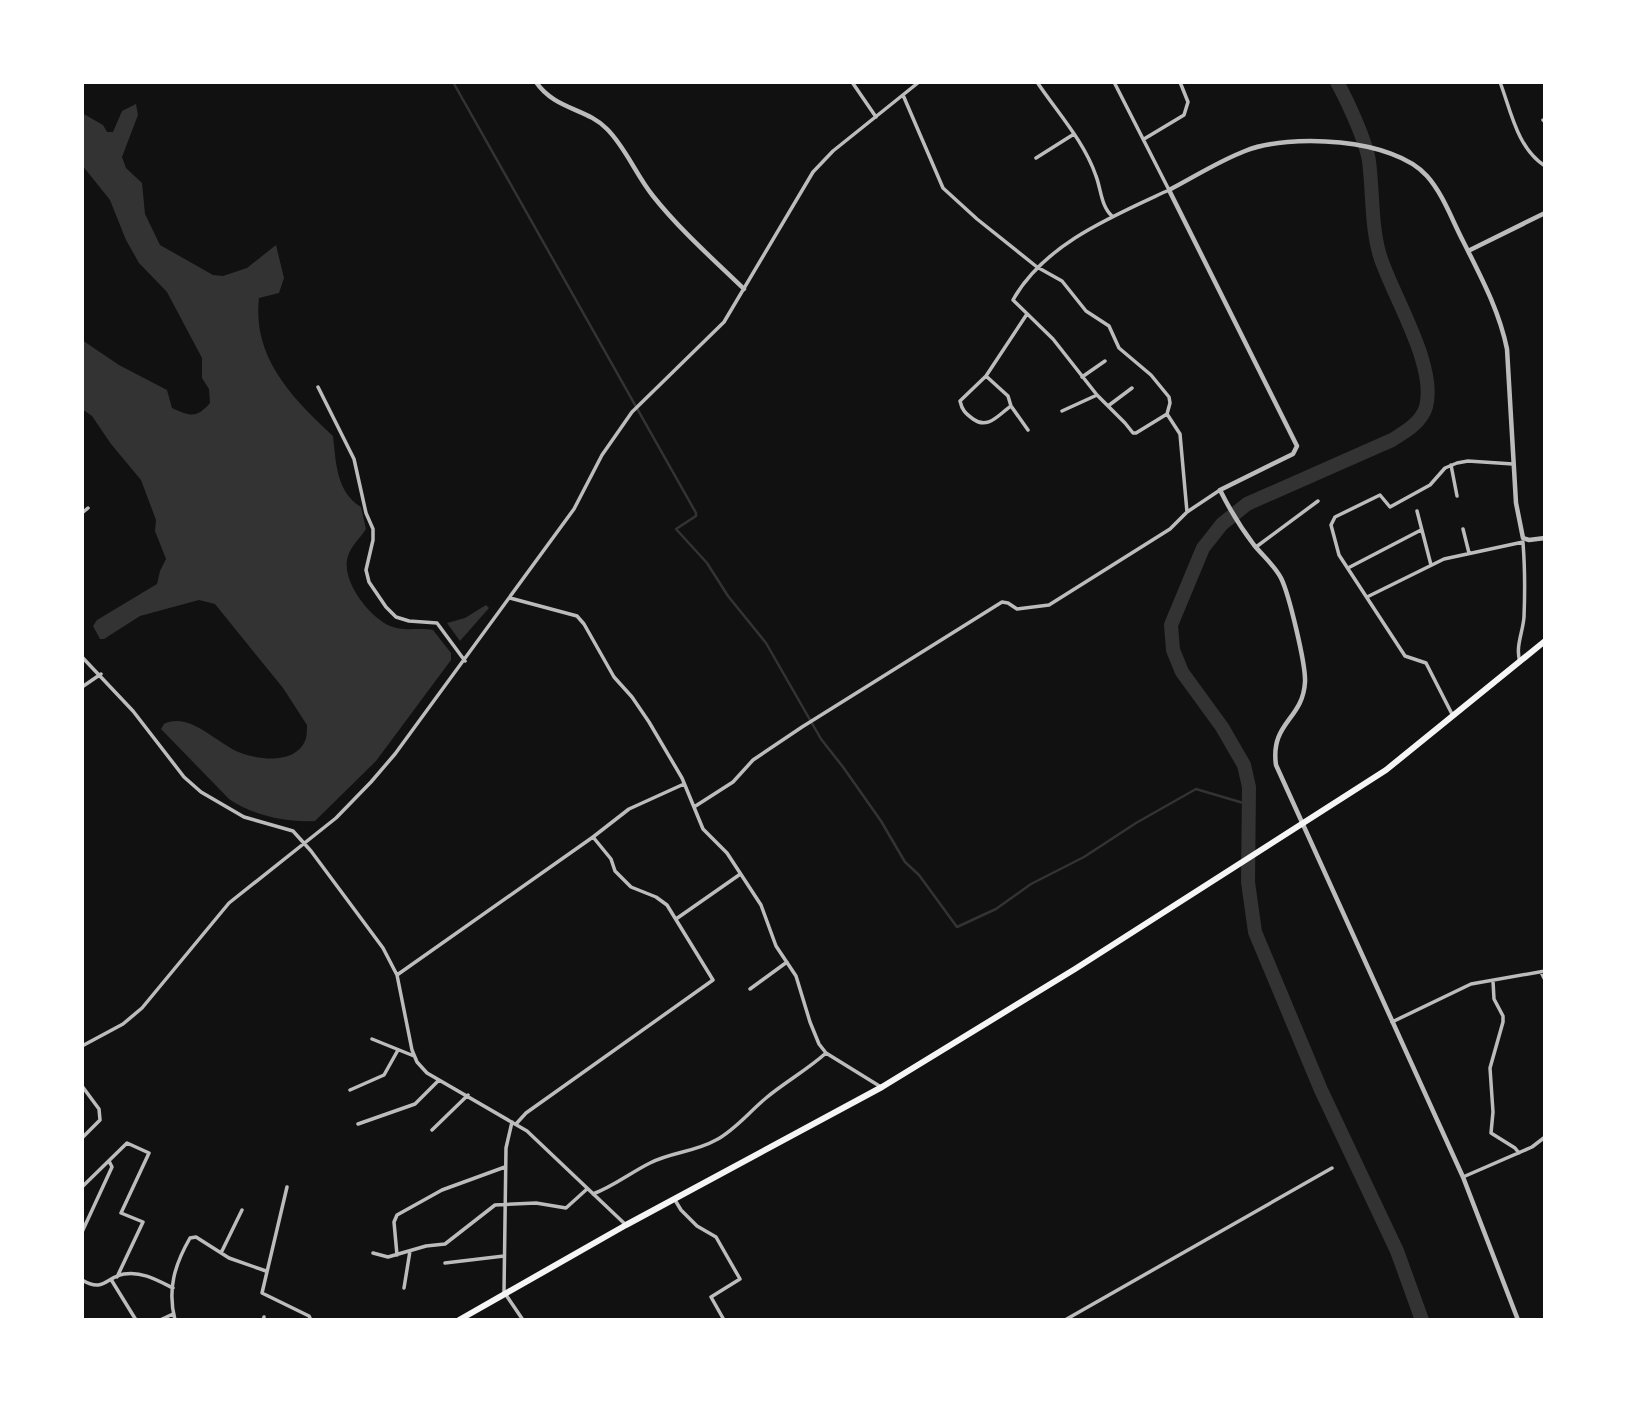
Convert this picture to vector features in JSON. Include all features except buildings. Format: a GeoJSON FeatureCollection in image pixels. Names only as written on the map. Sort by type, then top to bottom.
{"type":"FeatureCollection","features":[{"type":"Feature","properties":{"kind":"highway"},"geometry":{"type":"LineString","coordinates":[[458,1320],[504,1292],[882,1087],[1075,969],[1386,770],[1545,641]]}},
{"type":"Feature","properties":{"kind":"street"},"geometry":{"type":"LineString","coordinates":[[536,82],[542,91],[558,103],[594,120],[610,132],[654,198],[744,289]]}},
{"type":"Feature","properties":{"kind":"street"},"geometry":{"type":"LineString","coordinates":[[852,82],[876,117]]}},
{"type":"Feature","properties":{"kind":"street"},"geometry":{"type":"LineString","coordinates":[[1044,82],[1038,84],[1074,134],[1095,173],[1106,211],[1112,216]]}},
{"type":"Feature","properties":{"kind":"street"},"geometry":{"type":"LineString","coordinates":[[694,807],[733,782],[753,760],[802,727],[1002,602],[1017,609],[1049,606],[1170,529],[1187,512],[1220,491],[1293,454],[1297,446],[1114,82]]}},
{"type":"Feature","properties":{"kind":"street"},"geometry":{"type":"LineString","coordinates":[[1144,139],[1184,116],[1188,102],[1180,82]]}},
{"type":"Feature","properties":{"kind":"street"},"geometry":{"type":"LineString","coordinates":[[1500,82],[1517,131],[1536,159],[1545,166]]}},
{"type":"Feature","properties":{"kind":"street"},"geometry":{"type":"LineString","coordinates":[[82,1046],[123,1024],[142,1008],[229,904],[336,818],[371,782],[464,661],[574,509],[602,455],[632,412],[723,322],[813,172],[833,151],[915,83]]}},
{"type":"Feature","properties":{"kind":"street"},"geometry":{"type":"LineString","coordinates":[[903,95],[943,188],[1037,267],[1062,281],[1086,311],[1109,326],[1119,348],[1151,374],[1169,397],[1167,414],[1133,433],[1097,395],[1053,339],[1013,300],[1023,282],[1037,267],[1075,238],[1112,216],[1246,150],[1296,142],[1377,148],[1409,160],[1426,175],[1438,191],[1492,300],[1507,349],[1516,503],[1523,540],[1525,580],[1524,622],[1517,653],[1520,662]]}},
{"type":"Feature","properties":{"kind":"street"},"geometry":{"type":"LineString","coordinates":[[1036,158],[1074,134]]}},
{"type":"Feature","properties":{"kind":"street"},"geometry":{"type":"LineString","coordinates":[[1468,251],[1545,213]]}},
{"type":"Feature","properties":{"kind":"street"},"geometry":{"type":"LineString","coordinates":[[1011,406],[985,424],[980,424],[962,411],[960,401],[986,376],[1027,314]]}},
{"type":"Feature","properties":{"kind":"street"},"geometry":{"type":"LineString","coordinates":[[1082,377],[1105,361]]}},
{"type":"Feature","properties":{"kind":"street"},"geometry":{"type":"LineString","coordinates":[[986,376],[1008,396],[1011,406],[1028,430]]}},
{"type":"Feature","properties":{"kind":"street"},"geometry":{"type":"LineString","coordinates":[[317,387],[354,459],[366,513],[373,529],[366,570],[369,582],[396,617],[437,623],[464,661]]}},
{"type":"Feature","properties":{"kind":"street"},"geometry":{"type":"LineString","coordinates":[[1108,406],[1132,388]]}},
{"type":"Feature","properties":{"kind":"street"},"geometry":{"type":"LineString","coordinates":[[1062,411],[1097,395]]}},
{"type":"Feature","properties":{"kind":"street"},"geometry":{"type":"LineString","coordinates":[[1167,414],[1180,434],[1187,512]]}},
{"type":"Feature","properties":{"kind":"street"},"geometry":{"type":"LineString","coordinates":[[1454,717],[1426,663],[1405,656],[1339,555],[1332,524],[1335,517],[1380,495],[1390,507],[1430,485],[1436,476],[1451,465],[1468,461],[1513,464]]}},
{"type":"Feature","properties":{"kind":"street"},"geometry":{"type":"LineString","coordinates":[[1451,465],[1457,496]]}},
{"type":"Feature","properties":{"kind":"street"},"geometry":{"type":"LineString","coordinates":[[1220,491],[1236,519],[1281,577],[1303,664],[1303,698],[1276,737],[1276,765],[1463,1177],[1518,1320]]}},
{"type":"Feature","properties":{"kind":"street"},"geometry":{"type":"LineString","coordinates":[[1256,547],[1318,501]]}},
{"type":"Feature","properties":{"kind":"street"},"geometry":{"type":"LineString","coordinates":[[82,513],[88,508]]}},
{"type":"Feature","properties":{"kind":"street"},"geometry":{"type":"LineString","coordinates":[[1416,511],[1431,565]]}},
{"type":"Feature","properties":{"kind":"street"},"geometry":{"type":"LineString","coordinates":[[1463,529],[1469,553]]}},
{"type":"Feature","properties":{"kind":"street"},"geometry":{"type":"LineString","coordinates":[[1348,568],[1421,530]]}},
{"type":"Feature","properties":{"kind":"street"},"geometry":{"type":"LineString","coordinates":[[1367,597],[1431,565],[1523,540],[1545,538]]}},
{"type":"Feature","properties":{"kind":"street"},"geometry":{"type":"LineString","coordinates":[[510,598],[577,616],[584,624],[605,663],[649,722],[684,783],[703,829],[727,853],[761,905],[767,917],[768,929],[796,976],[819,1044],[826,1053],[882,1087]]}},
{"type":"Feature","properties":{"kind":"street"},"geometry":{"type":"LineString","coordinates":[[82,657],[133,710],[184,777],[201,792],[244,817],[293,831],[311,851],[383,948],[397,975],[414,1056],[427,1073],[527,1131],[626,1225]]}},
{"type":"Feature","properties":{"kind":"street"},"geometry":{"type":"LineString","coordinates":[[82,687],[101,674]]}},
{"type":"Feature","properties":{"kind":"street"},"geometry":{"type":"LineString","coordinates":[[397,975],[629,809],[684,783]]}},
{"type":"Feature","properties":{"kind":"street"},"geometry":{"type":"LineString","coordinates":[[523,1320],[504,1292],[506,1148],[514,1123],[713,980],[667,905],[656,897],[631,887],[615,871],[611,859],[593,837]]}},
{"type":"Feature","properties":{"kind":"street"},"geometry":{"type":"LineString","coordinates":[[676,919],[739,874]]}},
{"type":"Feature","properties":{"kind":"street"},"geometry":{"type":"LineString","coordinates":[[750,989],[787,962]]}},
{"type":"Feature","properties":{"kind":"street"},"geometry":{"type":"LineString","coordinates":[[1392,1023],[1471,984],[1543,972],[1545,980]]}},
{"type":"Feature","properties":{"kind":"street"},"geometry":{"type":"LineString","coordinates":[[1493,981],[1494,999],[1503,1016],[1503,1022],[1490,1068],[1493,1112],[1491,1133],[1519,1153]]}},
{"type":"Feature","properties":{"kind":"street"},"geometry":{"type":"LineString","coordinates":[[372,1039],[414,1056]]}},
{"type":"Feature","properties":{"kind":"street"},"geometry":{"type":"LineString","coordinates":[[350,1090],[384,1075],[398,1051]]}},
{"type":"Feature","properties":{"kind":"street"},"geometry":{"type":"LineString","coordinates":[[593,1194],[651,1162],[689,1151],[724,1136],[766,1098],[826,1053]]}},
{"type":"Feature","properties":{"kind":"street"},"geometry":{"type":"LineString","coordinates":[[358,1124],[415,1104],[439,1080]]}},
{"type":"Feature","properties":{"kind":"street"},"geometry":{"type":"LineString","coordinates":[[82,1086],[99,1109],[100,1120],[82,1138]]}},
{"type":"Feature","properties":{"kind":"street"},"geometry":{"type":"LineString","coordinates":[[432,1130],[468,1095]]}},
{"type":"Feature","properties":{"kind":"street"},"geometry":{"type":"LineString","coordinates":[[1463,1177],[1532,1147],[1545,1137]]}},
{"type":"Feature","properties":{"kind":"street"},"geometry":{"type":"LineString","coordinates":[[82,1187],[127,1143],[149,1153],[121,1213],[143,1222],[117,1277]]}},
{"type":"Feature","properties":{"kind":"street"},"geometry":{"type":"LineString","coordinates":[[82,1232],[112,1167],[109,1161]]}},
{"type":"Feature","properties":{"kind":"street"},"geometry":{"type":"LineString","coordinates":[[397,1255],[394,1222],[397,1215],[442,1190],[506,1167]]}},
{"type":"Feature","properties":{"kind":"street"},"geometry":{"type":"LineString","coordinates":[[1065,1320],[1332,1168]]}},
{"type":"Feature","properties":{"kind":"street"},"geometry":{"type":"LineString","coordinates":[[287,1187],[262,1293],[309,1316],[311,1320]]}},
{"type":"Feature","properties":{"kind":"street"},"geometry":{"type":"LineString","coordinates":[[373,1253],[388,1257],[445,1244],[465,1230],[486,1209],[504,1203],[536,1203],[566,1208],[587,1189]]}},
{"type":"Feature","properties":{"kind":"street"},"geometry":{"type":"LineString","coordinates":[[674,1199],[697,1226],[716,1237],[740,1279],[711,1297],[724,1320]]}},
{"type":"Feature","properties":{"kind":"street"},"geometry":{"type":"LineString","coordinates":[[221,1253],[242,1210]]}},
{"type":"Feature","properties":{"kind":"street"},"geometry":{"type":"LineString","coordinates":[[160,1320],[174,1317],[176,1264],[190,1237],[196,1237],[229,1258],[267,1271]]}},
{"type":"Feature","properties":{"kind":"street"},"geometry":{"type":"LineString","coordinates":[[404,1288],[410,1251]]}},
{"type":"Feature","properties":{"kind":"street"},"geometry":{"type":"LineString","coordinates":[[445,1263],[504,1256]]}},
{"type":"Feature","properties":{"kind":"street"},"geometry":{"type":"LineString","coordinates":[[82,1280],[103,1285],[124,1274],[144,1274],[173,1288]]}},
{"type":"Feature","properties":{"kind":"street"},"geometry":{"type":"LineString","coordinates":[[112,1281],[136,1320]]}},
{"type":"Feature","properties":{"kind":"shaded area"},"geometry":{"type":"Polygon","coordinates":[[[136,104],[138,115],[122,157],[126,168],[142,183],[145,214],[160,245],[213,275],[223,276],[247,268],[276,245],[284,278],[279,293],[259,298],[262,340],[278,376],[333,436],[342,485],[346,493],[361,507],[366,529],[349,552],[347,566],[348,576],[358,597],[373,615],[390,626],[433,630],[451,653],[451,660],[376,761],[315,821],[270,817],[238,805],[161,729],[164,724],[184,722],[194,725],[241,753],[267,758],[293,754],[305,741],[307,725],[283,688],[215,604],[199,600],[140,616],[104,639],[100,639],[93,626],[97,620],[157,584],[166,559],[155,531],[156,520],[141,480],[92,416],[82,409],[82,340],[119,365],[167,390],[172,408],[197,414],[210,403],[209,389],[202,378],[202,358],[167,292],[139,263],[126,240],[110,200],[82,165],[82,113],[103,125],[107,132],[113,132],[122,111],[136,104]]]}},
{"type":"Feature","properties":{"kind":"shaded area"},"geometry":{"type":"Polygon","coordinates":[[[486,605],[489,608],[460,641],[447,623],[465,618],[486,605]]]}},
{"type":"Feature","properties":{"kind":"waterway"},"geometry":{"type":"LineString","coordinates":[[453,82],[696,513],[696,516],[676,529],[707,563],[728,596],[766,643],[821,739],[881,821],[905,862],[919,875],[957,927],[996,909],[1031,884],[1084,857],[1196,789],[1250,805]]}},
{"type":"Feature","properties":{"kind":"waterway"},"geometry":{"type":"LineString","coordinates":[[1337,82],[1356,121],[1367,153],[1377,245],[1420,352],[1428,390],[1426,407],[1416,422],[1392,440],[1247,504],[1222,524],[1203,548],[1171,625],[1173,650],[1182,672],[1222,727],[1244,765],[1249,787],[1248,882],[1255,932],[1321,1090],[1397,1251],[1422,1320]]}}]}
